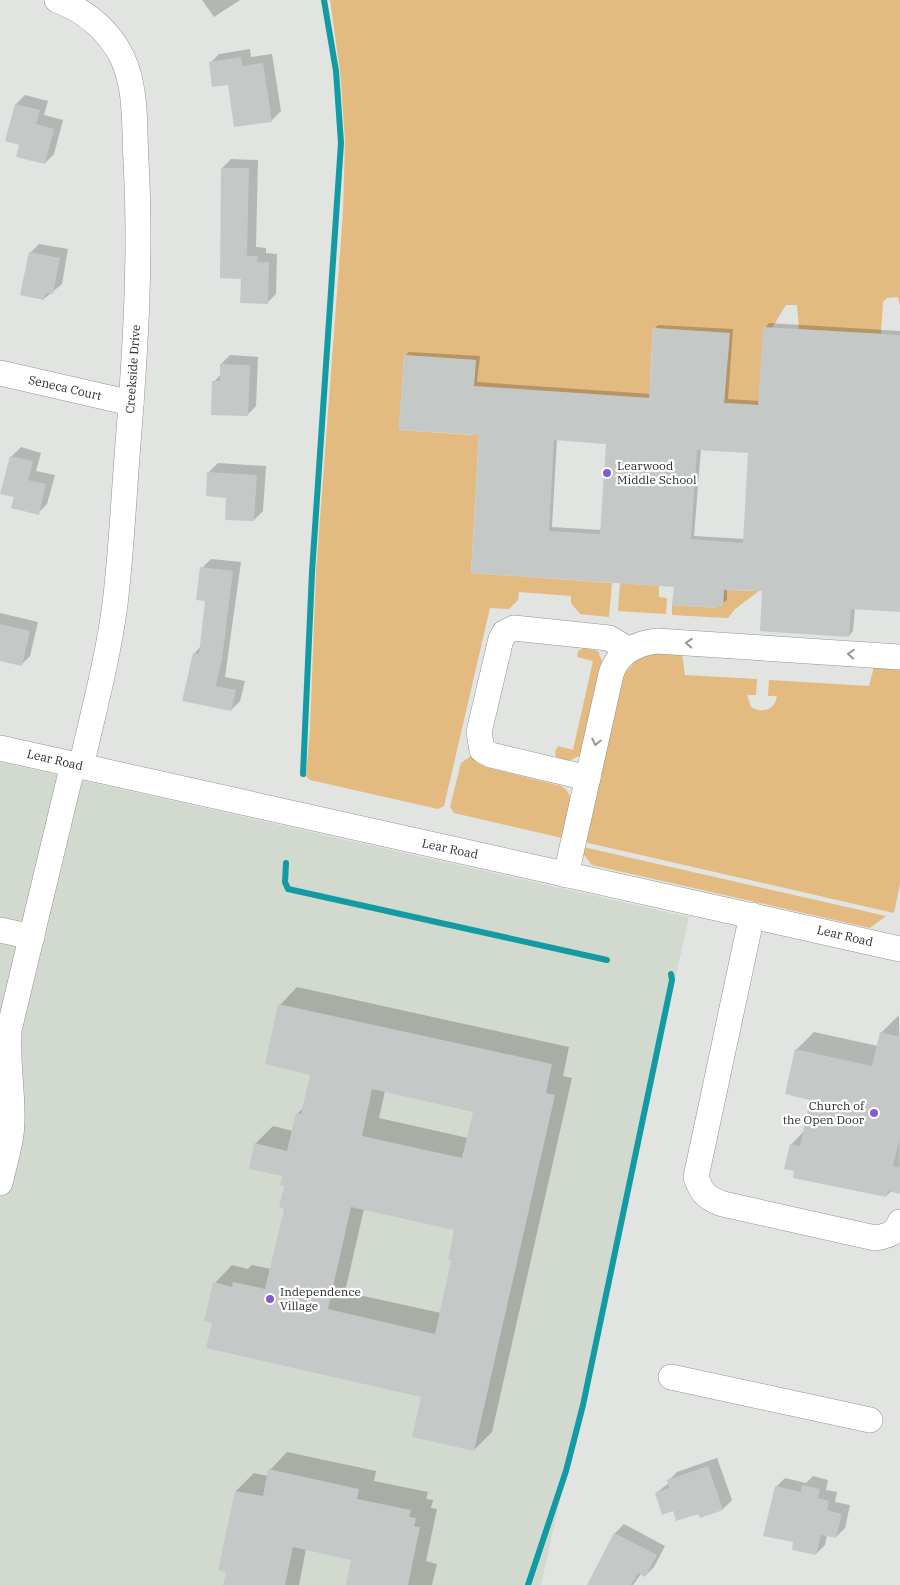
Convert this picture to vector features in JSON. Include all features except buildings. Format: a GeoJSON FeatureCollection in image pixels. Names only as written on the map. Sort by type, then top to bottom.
{"type":"FeatureCollection","features":[{"type":"Feature","properties":{"kind":"street","name":"Creekside Drive"},"geometry":{"type":"LineString","coordinates":[[0,1183],[10,1139],[12,1116],[8,1057],[9,1030],[106,655],[115,604],[136,340],[139,218],[132,97],[128,76],[122,57],[105,32],[75,7],[57,0]]}},
{"type":"Feature","properties":{"kind":"street","name":"Seneca Court"},"geometry":{"type":"LineString","coordinates":[[0,373],[131,403]]}},
{"type":"Feature","properties":{"kind":"street"},"geometry":{"type":"LineString","coordinates":[[588,778],[491,755],[482,750],[479,732],[500,639],[504,633],[514,628],[609,638],[629,650]]}},
{"type":"Feature","properties":{"kind":"street"},"geometry":{"type":"LineString","coordinates":[[566,875],[613,669],[629,650],[640,644],[657,641],[900,657]]}},
{"type":"Feature","properties":{"kind":"street","name":"Lear Road"},"geometry":{"type":"LineString","coordinates":[[0,748],[566,875],[900,947]]}},
{"type":"Feature","properties":{"kind":"street"},"geometry":{"type":"LineString","coordinates":[[752,916],[696,1177],[701,1191],[711,1200],[723,1204],[875,1238],[888,1236],[898,1228],[900,1222]]}},
{"type":"Feature","properties":{"kind":"street"},"geometry":{"type":"LineString","coordinates":[[0,930],[32,937]]}},
{"type":"Feature","properties":{"kind":"street"},"geometry":{"type":"LineString","coordinates":[[671,1377],[870,1420]]}},
{"type":"Feature","properties":{"kind":"shaded area"},"geometry":{"type":"Polygon","coordinates":[[[330,0],[900,0],[900,306],[898,297],[887,298],[883,302],[881,334],[799,329],[797,305],[786,305],[772,328],[758,412],[750,404],[724,403],[729,333],[653,328],[650,377],[665,399],[485,387],[473,389],[476,360],[404,355],[399,430],[471,435],[479,433],[471,573],[612,583],[609,617],[580,614],[571,603],[571,596],[519,592],[518,600],[509,609],[490,608],[444,806],[438,809],[310,780],[306,776],[310,728],[316,572],[343,213],[345,141],[340,71],[330,0]]]}},
{"type":"Feature","properties":{"kind":"shaded area"},"geometry":{"type":"Polygon","coordinates":[[[620,583],[659,586],[659,597],[667,598],[666,614],[618,611],[620,583]]]}},
{"type":"Feature","properties":{"kind":"shaded area"},"geometry":{"type":"Polygon","coordinates":[[[724,590],[759,591],[735,609],[728,618],[672,615],[672,605],[716,608],[723,605],[724,590]]]}},
{"type":"Feature","properties":{"kind":"shaded area"},"geometry":{"type":"Polygon","coordinates":[[[584,648],[598,651],[603,664],[581,755],[569,761],[556,757],[555,752],[558,746],[573,750],[593,661],[577,657],[578,651],[584,648]]]}},
{"type":"Feature","properties":{"kind":"shaded area"},"geometry":{"type":"Polygon","coordinates":[[[658,652],[682,654],[685,675],[757,679],[756,695],[747,695],[751,707],[759,710],[771,707],[776,701],[777,696],[768,696],[769,680],[869,686],[874,667],[900,668],[900,884],[894,913],[584,842],[621,678],[637,659],[658,652]]]}},
{"type":"Feature","properties":{"kind":"shaded area"},"geometry":{"type":"Polygon","coordinates":[[[471,756],[477,763],[489,768],[561,786],[566,790],[569,796],[570,809],[562,838],[454,813],[450,807],[461,763],[471,756]]]}},
{"type":"Feature","properties":{"kind":"shaded area"},"geometry":{"type":"Polygon","coordinates":[[[0,762],[689,917],[541,1585],[0,1585],[0,762]]]}},
{"type":"Feature","properties":{"kind":"shaded area"},"geometry":{"type":"Polygon","coordinates":[[[583,847],[886,916],[870,928],[592,865],[584,855],[583,847]]]}},
{"type":"Feature","properties":{"kind":"waterway"},"geometry":{"type":"LineString","coordinates":[[303,774],[312,572],[341,143],[336,71],[324,0]]}},
{"type":"Feature","properties":{"kind":"waterway"},"geometry":{"type":"LineString","coordinates":[[286,863],[285,882],[288,889],[607,960]]}},
{"type":"Feature","properties":{"kind":"waterway"},"geometry":{"type":"LineString","coordinates":[[528,1585],[566,1471],[583,1405],[672,980],[671,974]]}},
{"type":"Feature","properties":{"kind":"place","name":"Learwood Middle School"},"geometry":{"type":"Point","coordinates":[607,473]}},
{"type":"Feature","properties":{"kind":"place","name":"Church of the Open Door"},"geometry":{"type":"Point","coordinates":[874,1113]}},
{"type":"Feature","properties":{"kind":"place","name":"Independence Village"},"geometry":{"type":"Point","coordinates":[270,1299]}}]}
